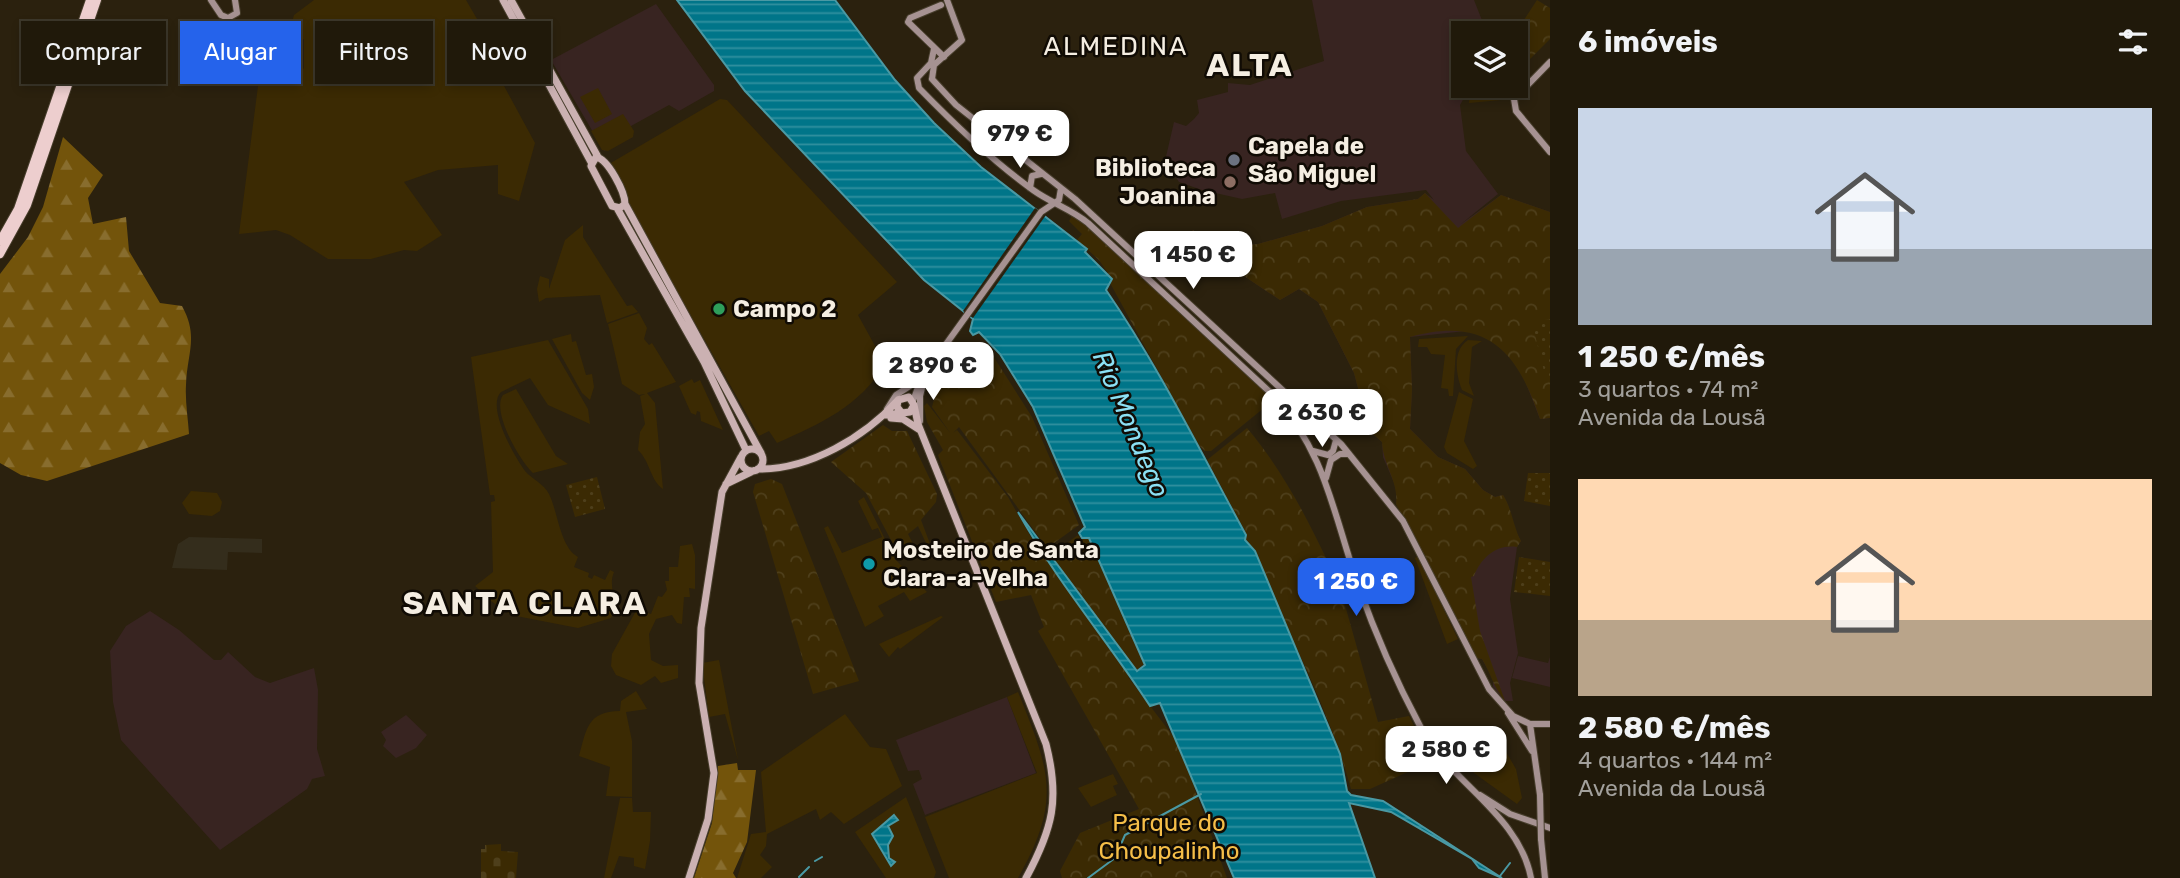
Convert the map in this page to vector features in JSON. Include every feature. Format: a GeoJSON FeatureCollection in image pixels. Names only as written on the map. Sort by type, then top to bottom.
{"type":"FeatureCollection","features":[{"type":"Feature","properties":{"kind":"highway"},"geometry":{"type":"LineString","coordinates":[[0,242],[26,186],[90,0]]}},
{"type":"Feature","properties":{"kind":"highway"},"geometry":{"type":"LineString","coordinates":[[0,254],[27,205],[97,0]]}},
{"type":"Feature","properties":{"kind":"main road"},"geometry":{"type":"LineString","coordinates":[[211,0],[220,15],[228,18],[237,13],[235,0]]}},
{"type":"Feature","properties":{"kind":"main road"},"geometry":{"type":"LineString","coordinates":[[507,0],[598,157],[604,161],[624,196],[625,204],[762,455]]}},
{"type":"Feature","properties":{"kind":"main road"},"geometry":{"type":"LineString","coordinates":[[507,0],[612,206],[617,208],[704,362],[744,454],[743,467],[756,470],[784,468],[822,454],[877,423],[896,417],[919,427]]}},
{"type":"Feature","properties":{"kind":"main road"},"geometry":{"type":"LineString","coordinates":[[932,79],[933,67],[944,57],[962,40],[951,10],[943,2],[910,18],[908,22],[944,57]]}},
{"type":"Feature","properties":{"kind":"main road"},"geometry":{"type":"LineString","coordinates":[[934,49],[931,63],[918,77],[919,88],[963,133],[1030,188],[1054,204],[1066,207],[1088,223],[1279,402],[1313,451],[1326,478],[1357,583],[1412,711],[1443,762],[1518,841],[1531,878]]}},
{"type":"Feature","properties":{"kind":"main road"},"geometry":{"type":"LineString","coordinates":[[1550,62],[1514,95],[1514,107],[1550,152]]}},
{"type":"Feature","properties":{"kind":"main road"},"geometry":{"type":"LineString","coordinates":[[918,77],[932,79],[956,105],[1058,186],[1349,454],[1403,522],[1482,679],[1533,753]]}},
{"type":"Feature","properties":{"kind":"main road"},"geometry":{"type":"LineString","coordinates":[[591,162],[598,157]]}},
{"type":"Feature","properties":{"kind":"main road"},"geometry":{"type":"LineString","coordinates":[[1030,188],[1032,176],[1041,174]]}},
{"type":"Feature","properties":{"kind":"main road"},"geometry":{"type":"LineString","coordinates":[[1026,878],[1048,834],[1055,805],[1054,775],[1046,744],[919,427],[913,403],[921,379],[1041,212],[1061,197],[1058,186]]}},
{"type":"Feature","properties":{"kind":"main road"},"geometry":{"type":"LineString","coordinates":[[1040,195],[1041,212]]}},
{"type":"Feature","properties":{"kind":"main road"},"geometry":{"type":"LineString","coordinates":[[617,208],[625,204]]}},
{"type":"Feature","properties":{"kind":"main road"},"geometry":{"type":"LineString","coordinates":[[919,427],[920,396],[927,372]]}},
{"type":"Feature","properties":{"kind":"main road"},"geometry":{"type":"LineString","coordinates":[[885,415],[896,395],[921,379]]}},
{"type":"Feature","properties":{"kind":"main road"},"geometry":{"type":"LineString","coordinates":[[877,423],[916,388]]}},
{"type":"Feature","properties":{"kind":"main road"},"geometry":{"type":"LineString","coordinates":[[1279,402],[1289,396]]}},
{"type":"Feature","properties":{"kind":"main road"},"geometry":{"type":"LineString","coordinates":[[902,398],[897,407],[919,427]]}},
{"type":"Feature","properties":{"kind":"main road"},"geometry":{"type":"LineString","coordinates":[[902,398],[913,403]]}},
{"type":"Feature","properties":{"kind":"main road"},"geometry":{"type":"LineString","coordinates":[[885,415],[904,412],[913,403]]}},
{"type":"Feature","properties":{"kind":"main road"},"geometry":{"type":"LineString","coordinates":[[1313,451],[1328,455],[1334,451],[1336,440]]}},
{"type":"Feature","properties":{"kind":"main road"},"geometry":{"type":"LineString","coordinates":[[688,878],[712,798],[713,758],[699,683],[699,661],[719,507],[725,485],[744,454],[752,449],[784,468]]}},
{"type":"Feature","properties":{"kind":"main road"},"geometry":{"type":"LineString","coordinates":[[1326,478],[1331,460],[1340,454],[1349,454]]}},
{"type":"Feature","properties":{"kind":"main road"},"geometry":{"type":"LineString","coordinates":[[725,485],[756,470],[762,455]]}},
{"type":"Feature","properties":{"kind":"main road"},"geometry":{"type":"LineString","coordinates":[[1500,703],[1513,716],[1530,724],[1550,726]]}},
{"type":"Feature","properties":{"kind":"main road"},"geometry":{"type":"LineString","coordinates":[[1530,724],[1540,795],[1541,854],[1545,878]]}},
{"type":"Feature","properties":{"kind":"main road"},"geometry":{"type":"LineString","coordinates":[[1534,739],[1539,732],[1550,726]]}},
{"type":"Feature","properties":{"kind":"main road"},"geometry":{"type":"LineString","coordinates":[[1470,789],[1510,814],[1550,828]]}},
{"type":"Feature","properties":{"kind":"main road"},"geometry":{"type":"LineString","coordinates":[[1541,854],[1550,865]]}},
{"type":"Feature","properties":{"kind":"shaded area"},"geometry":{"type":"Polygon","coordinates":[[[1312,0],[1474,0],[1482,21],[1451,21],[1451,98],[1464,98],[1460,105],[1466,151],[1498,194],[1461,224],[1501,195],[1550,212],[1550,418],[1540,419],[1520,368],[1499,345],[1486,336],[1466,331],[1410,337],[1410,429],[1438,457],[1465,469],[1483,490],[1495,497],[1503,495],[1511,523],[1521,541],[1517,547],[1510,599],[1518,653],[1510,683],[1513,701],[1505,701],[1493,687],[1493,679],[1482,659],[1476,658],[1396,504],[1398,492],[1383,457],[1382,442],[1351,415],[1362,403],[1354,373],[1318,302],[1299,289],[1280,300],[1187,238],[1193,230],[1206,243],[1240,246],[1258,244],[1322,226],[1367,207],[1418,199],[1425,193],[1434,200],[1426,190],[1341,201],[1282,219],[1275,193],[1242,199],[1179,182],[1165,161],[1174,122],[1186,126],[1194,119],[1199,113],[1197,100],[1228,92],[1228,83],[1250,85],[1324,61],[1312,0]]]}},
{"type":"Feature","properties":{"kind":"shaded area"},"geometry":{"type":"Polygon","coordinates":[[[656,4],[714,85],[714,91],[679,111],[669,105],[631,126],[633,137],[604,151],[551,60],[656,4]]]}},
{"type":"Feature","properties":{"kind":"shaded area"},"geometry":{"type":"Polygon","coordinates":[[[189,537],[262,539],[262,553],[228,552],[227,570],[172,568],[178,544],[189,537]]]}},
{"type":"Feature","properties":{"kind":"shaded area"},"geometry":{"type":"Polygon","coordinates":[[[150,611],[179,630],[214,660],[221,660],[228,652],[255,677],[270,683],[314,668],[318,690],[317,749],[325,776],[312,779],[307,789],[220,850],[121,740],[113,702],[110,651],[126,626],[150,611]]]}},
{"type":"Feature","properties":{"kind":"shaded area"},"geometry":{"type":"Polygon","coordinates":[[[1518,656],[1548,663],[1550,657],[1550,687],[1512,678],[1518,656]]]}},
{"type":"Feature","properties":{"kind":"shaded area"},"geometry":{"type":"Polygon","coordinates":[[[1007,697],[1036,773],[925,815],[913,784],[922,779],[919,770],[908,771],[896,740],[1007,697]]]}},
{"type":"Feature","properties":{"kind":"shaded area"},"geometry":{"type":"Polygon","coordinates":[[[406,715],[427,735],[416,748],[396,758],[383,746],[386,740],[381,732],[406,715]]]}},
{"type":"Feature","properties":{"kind":"green space"},"geometry":{"type":"Polygon","coordinates":[[[314,0],[466,0],[478,21],[447,21],[447,84],[503,84],[535,143],[519,201],[498,194],[498,165],[438,170],[404,182],[442,235],[417,251],[404,250],[371,259],[328,259],[290,235],[276,230],[239,234],[258,86],[301,84],[304,40],[301,37],[301,21],[292,21],[294,15],[314,0]]]}},
{"type":"Feature","properties":{"kind":"green space"},"geometry":{"type":"Polygon","coordinates":[[[1537,0],[1550,8],[1550,39],[1529,60],[1529,24],[1524,20],[1537,0]]]}},
{"type":"Feature","properties":{"kind":"green space"},"geometry":{"type":"Polygon","coordinates":[[[598,88],[612,114],[595,123],[580,97],[598,88]]]}},
{"type":"Feature","properties":{"kind":"green space"},"geometry":{"type":"Polygon","coordinates":[[[1469,98],[1501,98],[1501,100],[1469,103],[1469,98]]]}},
{"type":"Feature","properties":{"kind":"green space"},"geometry":{"type":"Polygon","coordinates":[[[720,99],[727,100],[897,282],[858,315],[885,364],[875,379],[838,412],[777,443],[769,431],[759,436],[630,208],[609,164],[720,99]]]}},
{"type":"Feature","properties":{"kind":"green space"},"geometry":{"type":"Polygon","coordinates":[[[623,114],[634,131],[633,137],[608,151],[602,150],[591,131],[623,114]]]}},
{"type":"Feature","properties":{"kind":"green space"},"geometry":{"type":"Polygon","coordinates":[[[63,137],[103,175],[88,198],[93,224],[126,217],[129,251],[160,303],[182,306],[187,317],[191,336],[186,391],[189,434],[47,481],[21,475],[0,463],[0,274],[28,237],[43,207],[63,137]]]}},
{"type":"Feature","properties":{"kind":"green space"},"geometry":{"type":"Polygon","coordinates":[[[1425,193],[1458,228],[1501,195],[1550,212],[1550,418],[1540,419],[1521,374],[1495,344],[1459,331],[1410,337],[1410,429],[1438,457],[1465,469],[1483,490],[1495,497],[1503,495],[1521,541],[1517,547],[1502,548],[1490,554],[1471,577],[1480,631],[1505,701],[1482,659],[1476,658],[1396,504],[1395,488],[1382,442],[1351,415],[1362,403],[1354,373],[1318,302],[1299,289],[1280,300],[1187,238],[1193,230],[1206,243],[1240,246],[1258,244],[1322,226],[1367,207],[1418,199],[1425,193]]]}},
{"type":"Feature","properties":{"kind":"green space"},"geometry":{"type":"Polygon","coordinates":[[[1073,214],[1268,395],[1270,403],[1211,451],[1205,451],[1198,444],[1109,281],[1112,279],[1099,260],[1077,240],[1082,234],[1069,221],[1073,214]]]}},
{"type":"Feature","properties":{"kind":"green space"},"geometry":{"type":"Polygon","coordinates":[[[583,225],[583,237],[627,306],[632,305],[638,312],[607,323],[600,295],[546,298],[539,302],[537,289],[540,276],[549,279],[549,289],[565,240],[583,225]]]}},
{"type":"Feature","properties":{"kind":"green space"},"geometry":{"type":"Polygon","coordinates":[[[639,313],[647,328],[644,339],[649,345],[652,343],[676,382],[647,393],[655,403],[663,489],[655,481],[638,450],[640,432],[645,424],[640,396],[645,394],[639,395],[622,384],[608,324],[639,313]]]}},
{"type":"Feature","properties":{"kind":"green space"},"geometry":{"type":"Polygon","coordinates":[[[1550,319],[1550,378],[1546,379],[1532,323],[1550,319]]]}},
{"type":"Feature","properties":{"kind":"green space"},"geometry":{"type":"Polygon","coordinates":[[[571,334],[572,342],[576,341],[586,375],[592,374],[594,387],[590,400],[582,393],[552,339],[571,334]]]}},
{"type":"Feature","properties":{"kind":"green space"},"geometry":{"type":"Polygon","coordinates":[[[1468,336],[1456,349],[1453,396],[1449,396],[1448,389],[1441,388],[1445,355],[1431,354],[1427,347],[1418,347],[1419,339],[1468,336]]]}},
{"type":"Feature","properties":{"kind":"green space"},"geometry":{"type":"Polygon","coordinates":[[[548,340],[588,409],[590,424],[548,405],[530,378],[501,392],[497,399],[497,409],[503,432],[520,464],[549,494],[563,537],[578,557],[574,567],[589,573],[588,577],[592,579],[594,575],[605,580],[610,570],[614,572],[614,606],[611,618],[578,628],[511,615],[475,586],[493,572],[491,502],[495,501],[494,495],[490,495],[471,357],[548,340]]]}},
{"type":"Feature","properties":{"kind":"green space"},"geometry":{"type":"Polygon","coordinates":[[[1468,340],[1482,341],[1472,347],[1469,383],[1474,396],[1462,390],[1457,370],[1459,350],[1468,340]]]}},
{"type":"Feature","properties":{"kind":"green space","name":"Parque do Choupalinho"},"geometry":{"type":"Polygon","coordinates":[[[986,345],[1032,417],[1079,525],[1047,548],[959,427],[953,433],[957,430],[1008,497],[1044,560],[1078,535],[1080,539],[1089,538],[1144,664],[1128,677],[1176,740],[1196,786],[1194,788],[1227,878],[1062,878],[1060,871],[1080,833],[1139,809],[1038,631],[1044,627],[1031,595],[996,602],[938,455],[943,450],[927,422],[924,406],[927,403],[951,434],[932,407],[936,396],[953,371],[986,345]]]}},
{"type":"Feature","properties":{"kind":"green space"},"geometry":{"type":"Polygon","coordinates":[[[692,379],[694,383],[700,380],[723,430],[701,421],[700,412],[697,411],[696,415],[691,413],[679,386],[692,379]]]}},
{"type":"Feature","properties":{"kind":"green space"},"geometry":{"type":"Polygon","coordinates":[[[516,389],[556,456],[568,464],[533,473],[521,458],[504,424],[500,402],[503,395],[516,389]]]}},
{"type":"Feature","properties":{"kind":"green space"},"geometry":{"type":"Polygon","coordinates":[[[1459,392],[1473,399],[1464,441],[1477,466],[1473,469],[1447,453],[1444,447],[1459,392]]]}},
{"type":"Feature","properties":{"kind":"green space"},"geometry":{"type":"Polygon","coordinates":[[[883,425],[892,431],[907,431],[937,494],[936,502],[921,520],[930,544],[927,545],[918,526],[908,534],[914,546],[899,555],[866,493],[831,462],[883,425]]]}},
{"type":"Feature","properties":{"kind":"green space"},"geometry":{"type":"Polygon","coordinates":[[[1247,428],[1292,492],[1327,560],[1333,558],[1342,582],[1339,584],[1378,722],[1409,716],[1432,761],[1370,789],[1351,789],[1316,692],[1258,561],[1246,540],[1247,535],[1207,460],[1247,428]]]}},
{"type":"Feature","properties":{"kind":"green space"},"geometry":{"type":"Polygon","coordinates":[[[1528,473],[1550,473],[1550,506],[1524,501],[1528,473]]]}},
{"type":"Feature","properties":{"kind":"green space"},"geometry":{"type":"Polygon","coordinates":[[[597,477],[605,509],[575,517],[566,485],[597,477]]]}},
{"type":"Feature","properties":{"kind":"green space"},"geometry":{"type":"Polygon","coordinates":[[[771,479],[782,484],[859,681],[813,694],[753,492],[755,484],[771,479]]]}},
{"type":"Feature","properties":{"kind":"green space"},"geometry":{"type":"Polygon","coordinates":[[[191,491],[217,493],[222,502],[220,511],[212,516],[189,514],[182,503],[191,491]]]}},
{"type":"Feature","properties":{"kind":"green space"},"geometry":{"type":"Polygon","coordinates":[[[864,497],[895,559],[927,592],[910,601],[904,592],[878,606],[884,616],[865,627],[824,528],[828,526],[842,553],[882,537],[878,528],[872,530],[858,501],[864,497]]]}},
{"type":"Feature","properties":{"kind":"green space"},"geometry":{"type":"Polygon","coordinates":[[[692,544],[695,555],[695,589],[689,588],[690,597],[684,597],[682,624],[677,623],[672,615],[656,619],[649,634],[651,660],[663,666],[678,665],[678,678],[661,683],[655,676],[641,685],[616,675],[611,666],[612,654],[637,609],[651,614],[658,596],[662,597],[667,590],[665,581],[669,581],[669,567],[678,567],[680,546],[692,544]]]}},
{"type":"Feature","properties":{"kind":"green space"},"geometry":{"type":"Polygon","coordinates":[[[1418,556],[1458,639],[1447,644],[1415,558],[1418,556]]]}},
{"type":"Feature","properties":{"kind":"green space"},"geometry":{"type":"Polygon","coordinates":[[[1519,557],[1550,562],[1550,596],[1514,592],[1519,557]]]}},
{"type":"Feature","properties":{"kind":"green space"},"geometry":{"type":"Polygon","coordinates":[[[943,617],[900,649],[898,647],[889,657],[879,644],[943,617]]]}},
{"type":"Feature","properties":{"kind":"green space"},"geometry":{"type":"Polygon","coordinates":[[[719,660],[738,760],[725,714],[709,717],[702,663],[719,660]]]}},
{"type":"Feature","properties":{"kind":"green space"},"geometry":{"type":"Polygon","coordinates":[[[636,691],[647,709],[626,712],[632,741],[632,797],[606,796],[610,767],[579,756],[584,737],[595,718],[620,711],[621,701],[636,691]]]}},
{"type":"Feature","properties":{"kind":"green space"},"geometry":{"type":"Polygon","coordinates":[[[1018,692],[1044,765],[1046,806],[1041,827],[1018,878],[949,878],[925,817],[1037,773],[1007,697],[1018,692]]]}},
{"type":"Feature","properties":{"kind":"green space"},"geometry":{"type":"Polygon","coordinates":[[[845,714],[870,747],[886,749],[902,786],[844,824],[831,812],[820,820],[816,809],[767,834],[766,846],[760,855],[772,867],[761,878],[737,878],[751,834],[766,832],[761,772],[845,714]]]}},
{"type":"Feature","properties":{"kind":"green space"},"geometry":{"type":"Polygon","coordinates":[[[1495,733],[1516,769],[1522,798],[1517,804],[1474,773],[1460,758],[1495,733]]]}},
{"type":"Feature","properties":{"kind":"green space"},"geometry":{"type":"Polygon","coordinates":[[[737,763],[738,770],[756,770],[747,842],[733,873],[736,878],[694,878],[712,823],[718,766],[737,763]]]}},
{"type":"Feature","properties":{"kind":"green space"},"geometry":{"type":"Polygon","coordinates":[[[1113,774],[1118,784],[1113,786],[1117,795],[1091,807],[1078,788],[1113,774]]]}},
{"type":"Feature","properties":{"kind":"green space"},"geometry":{"type":"Polygon","coordinates":[[[906,797],[936,872],[934,878],[886,878],[855,832],[906,797]]]}},
{"type":"Feature","properties":{"kind":"green space"},"geometry":{"type":"Polygon","coordinates":[[[620,798],[632,798],[633,812],[651,812],[645,869],[634,866],[634,858],[619,856],[611,878],[604,878],[620,798]]]}},
{"type":"Feature","properties":{"kind":"green space"},"geometry":{"type":"Polygon","coordinates":[[[501,844],[501,851],[518,852],[516,878],[481,878],[481,849],[485,849],[485,845],[501,844]]]}},
{"type":"Feature","properties":{"kind":"water","name":"Rio Mondego"},"geometry":{"type":"Polygon","coordinates":[[[677,0],[835,0],[895,80],[934,123],[981,167],[1087,249],[1085,252],[1112,279],[1106,290],[1162,380],[1246,535],[1245,540],[1255,551],[1340,754],[1347,791],[1351,795],[1383,801],[1502,878],[1479,868],[1472,859],[1391,812],[1349,803],[1375,878],[1234,878],[1160,703],[1150,706],[1049,563],[1018,512],[1137,671],[1145,665],[1089,538],[1082,538],[1079,533],[1085,527],[1033,407],[1000,354],[979,332],[973,335],[970,331],[973,319],[924,280],[745,91],[677,0]]]}},
{"type":"Feature","properties":{"kind":"water"},"geometry":{"type":"Polygon","coordinates":[[[894,815],[898,820],[888,826],[893,836],[888,845],[889,858],[895,862],[891,866],[872,834],[894,815]]]}},
{"type":"Feature","properties":{"kind":"pier"},"geometry":{"type":"Polygon","coordinates":[[[1035,208],[1046,215],[973,318],[963,311],[1035,208]]]}},
{"type":"Feature","properties":{"kind":"waterway"},"geometry":{"type":"LineString","coordinates":[[1088,878],[1115,858],[1125,835],[1201,794]]}},
{"type":"Feature","properties":{"kind":"waterway"},"geometry":{"type":"LineString","coordinates":[[815,861],[822,857]]}},
{"type":"Feature","properties":{"kind":"waterway"},"geometry":{"type":"LineString","coordinates":[[1500,876],[1510,863]]}},
{"type":"Feature","properties":{"kind":"waterway"},"geometry":{"type":"LineString","coordinates":[[799,877],[809,867]]}},
{"type":"Feature","properties":{"kind":"place","name":"Capela de São Miguel"},"geometry":{"type":"Point","coordinates":[1234,160]}},
{"type":"Feature","properties":{"kind":"place","name":"Biblioteca Joanina"},"geometry":{"type":"Point","coordinates":[1230,182]}},
{"type":"Feature","properties":{"kind":"place","name":"Campo 2"},"geometry":{"type":"Point","coordinates":[719,309]}},
{"type":"Feature","properties":{"kind":"place","name":"Mosteiro de Santa Clara-a-Velha"},"geometry":{"type":"Point","coordinates":[869,564]}},
{"type":"Feature","properties":{"kind":"district","name":"ALMEDINA"},"geometry":{"type":"Point","coordinates":[1116,46]}},
{"type":"Feature","properties":{"kind":"district","name":"ALTA"},"geometry":{"type":"Point","coordinates":[1250,65]}},
{"type":"Feature","properties":{"kind":"district","name":"SANTA CLARA"},"geometry":{"type":"Point","coordinates":[525,603]}}]}
